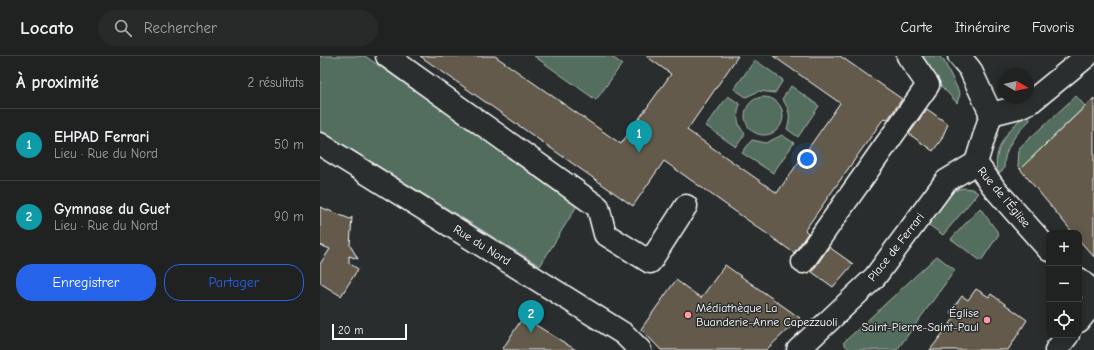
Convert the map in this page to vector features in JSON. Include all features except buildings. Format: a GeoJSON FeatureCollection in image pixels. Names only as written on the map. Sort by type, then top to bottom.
{"type":"FeatureCollection","features":[{"type":"Feature","properties":{"kind":"street"},"geometry":{"type":"LineString","coordinates":[[387,56],[598,207],[606,234],[650,262],[686,206]]}},
{"type":"Feature","properties":{"kind":"street"},"geometry":{"type":"LineString","coordinates":[[803,262],[928,85],[908,56]]}},
{"type":"Feature","properties":{"kind":"street"},"geometry":{"type":"LineString","coordinates":[[959,56],[970,69],[990,114],[976,163]]}},
{"type":"Feature","properties":{"kind":"street"},"geometry":{"type":"LineString","coordinates":[[990,114],[1019,107],[1032,100],[1087,56]]}},
{"type":"Feature","properties":{"kind":"street","name":"Rue du Nord"},"geometry":{"type":"LineString","coordinates":[[320,144],[624,334],[640,350]]}},
{"type":"Feature","properties":{"kind":"street","name":"Rue de l'Église"},"geometry":{"type":"LineString","coordinates":[[976,163],[995,189],[1046,247]]}},
{"type":"Feature","properties":{"kind":"street","name":"Place de Ferrari"},"geometry":{"type":"LineString","coordinates":[[798,350],[875,277],[946,181],[976,163]]}},
{"type":"Feature","properties":{"kind":"street"},"geometry":{"type":"LineString","coordinates":[[1082,283],[1094,293]]}},
{"type":"Feature","properties":{"kind":"street"},"geometry":{"type":"LineString","coordinates":[[1082,316],[1094,302]]}},
{"type":"Feature","properties":{"kind":"street"},"geometry":{"type":"LineString","coordinates":[[1056,350],[1066,338]]}},
{"type":"Feature","properties":{"kind":"green space"},"geometry":{"type":"Polygon","coordinates":[[[320,56],[365,56],[578,204],[540,266],[320,130],[320,56]]]}},
{"type":"Feature","properties":{"kind":"green space"},"geometry":{"type":"Polygon","coordinates":[[[534,56],[611,56],[622,64],[596,100],[534,56]]]}},
{"type":"Feature","properties":{"kind":"green space"},"geometry":{"type":"Polygon","coordinates":[[[918,56],[939,56],[944,61],[960,94],[957,103],[931,75],[918,56]]]}},
{"type":"Feature","properties":{"kind":"green space"},"geometry":{"type":"Polygon","coordinates":[[[755,60],[783,80],[775,93],[759,91],[746,97],[734,89],[755,60]]]}},
{"type":"Feature","properties":{"kind":"green space"},"geometry":{"type":"Polygon","coordinates":[[[791,86],[819,106],[798,137],[787,129],[789,113],[787,106],[782,99],[791,86]]]}},
{"type":"Feature","properties":{"kind":"green space"},"geometry":{"type":"Polygon","coordinates":[[[728,96],[740,104],[738,120],[740,127],[745,134],[736,147],[706,126],[728,96]]]}},
{"type":"Feature","properties":{"kind":"green space"},"geometry":{"type":"Polygon","coordinates":[[[1076,96],[1085,106],[1020,169],[1018,167],[1019,148],[1076,96]]]}},
{"type":"Feature","properties":{"kind":"green space"},"geometry":{"type":"Polygon","coordinates":[[[764,97],[774,100],[780,106],[783,116],[780,126],[774,132],[764,135],[754,132],[748,126],[745,116],[748,106],[754,100],[764,97]]]}},
{"type":"Feature","properties":{"kind":"green space"},"geometry":{"type":"Polygon","coordinates":[[[1029,113],[1030,120],[1011,142],[1006,154],[1004,169],[998,174],[996,165],[997,156],[1004,139],[1015,124],[1029,113]]]}},
{"type":"Feature","properties":{"kind":"green space"},"geometry":{"type":"Polygon","coordinates":[[[782,135],[794,143],[773,173],[742,153],[752,140],[766,143],[782,135]]]}},
{"type":"Feature","properties":{"kind":"green space"},"geometry":{"type":"Polygon","coordinates":[[[963,188],[972,189],[978,193],[943,235],[926,223],[950,192],[963,188]]]}},
{"type":"Feature","properties":{"kind":"green space"},"geometry":{"type":"Polygon","coordinates":[[[980,208],[999,234],[981,261],[951,239],[980,208]]]}},
{"type":"Feature","properties":{"kind":"green space"},"geometry":{"type":"Polygon","coordinates":[[[937,256],[955,270],[897,350],[850,350],[843,343],[937,256]]]}},
{"type":"Feature","properties":{"kind":"place","name":"EHPAD Ferrari"},"geometry":{"type":"Point","coordinates":[639,153]}},
{"type":"Feature","properties":{"kind":"place","name":"Médiathèque La Buanderie-Anne Capezzuoli"},"geometry":{"type":"Point","coordinates":[688,315]}},
{"type":"Feature","properties":{"kind":"place","name":"Église Saint-Pierre-Saint-Paul"},"geometry":{"type":"Point","coordinates":[987,320]}},
{"type":"Feature","properties":{"kind":"place","name":"Gymnase du Guet"},"geometry":{"type":"Point","coordinates":[531,333]}}]}
